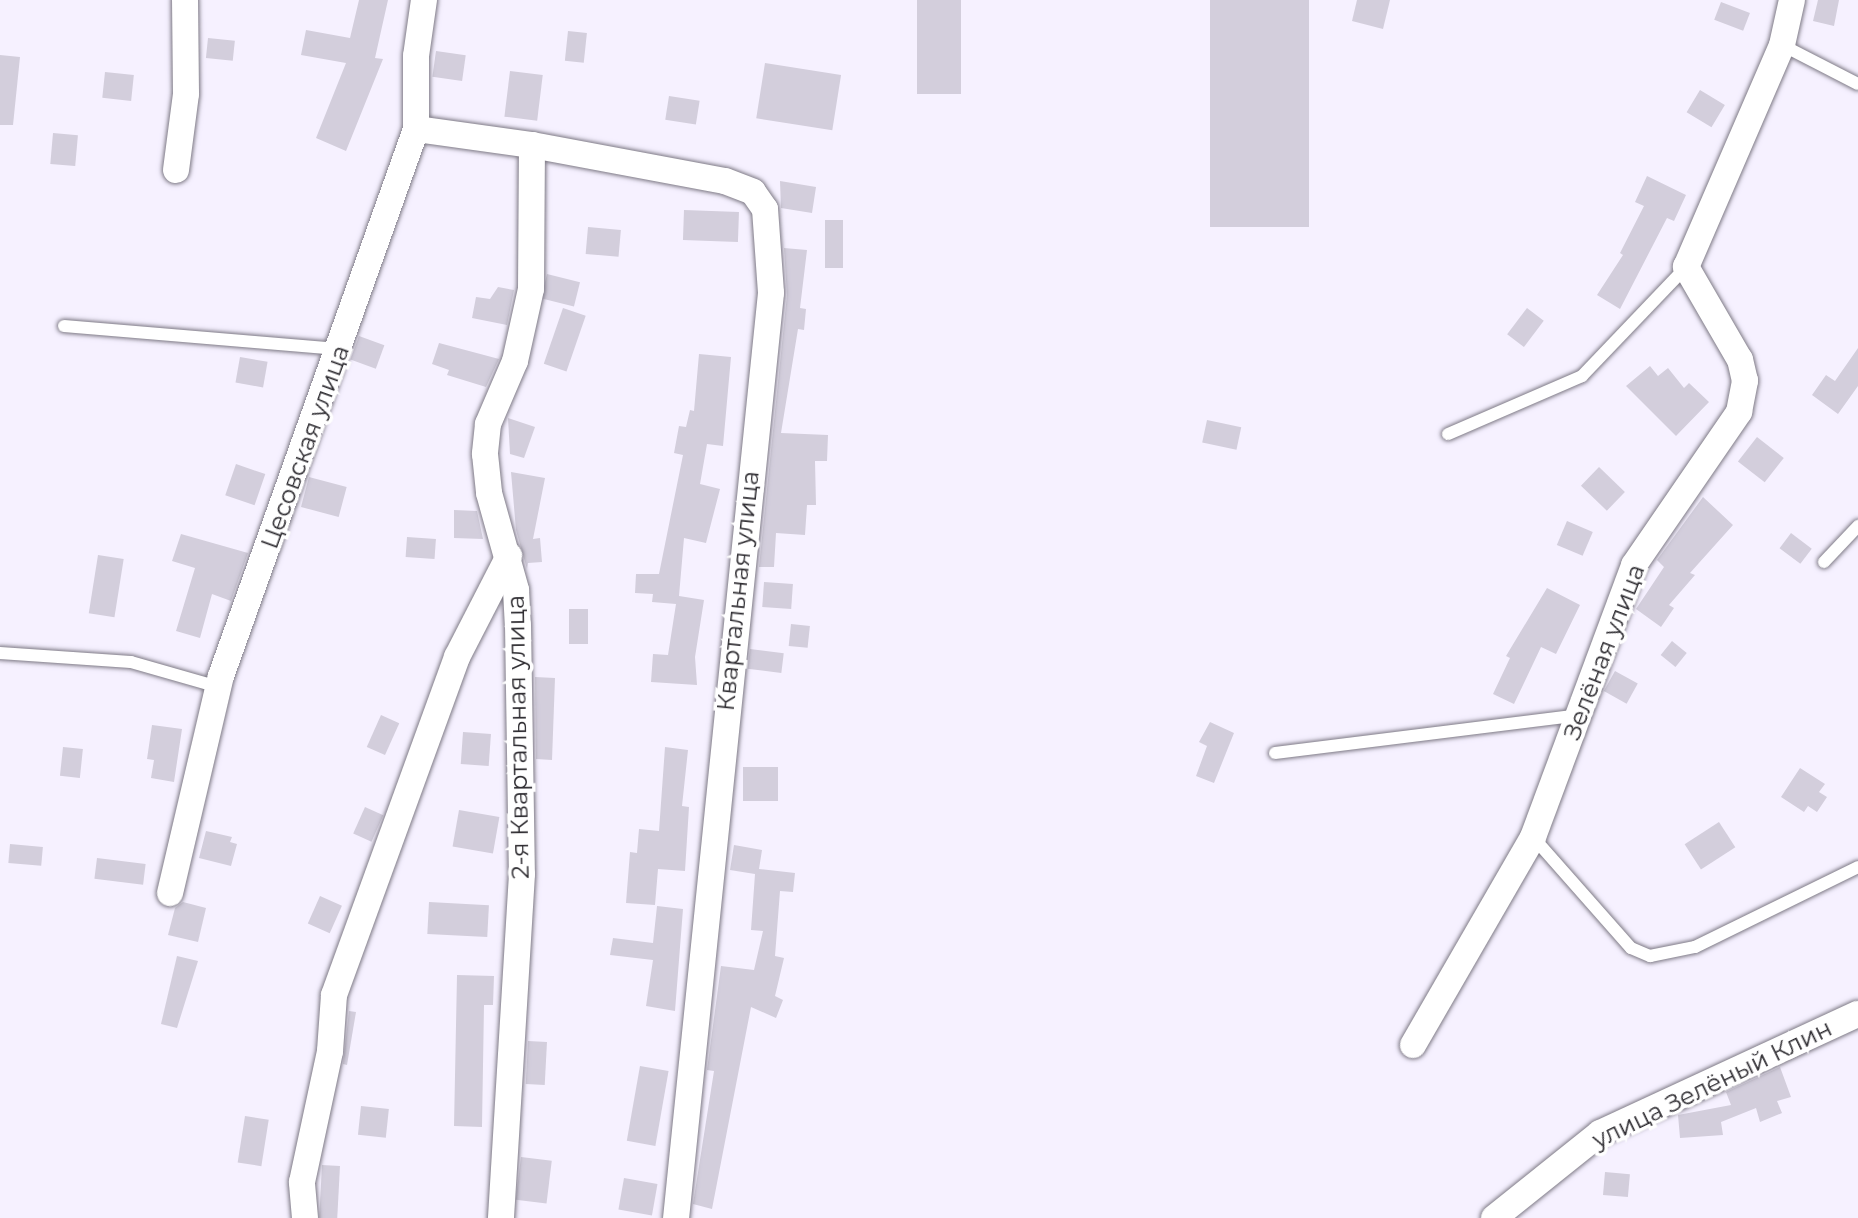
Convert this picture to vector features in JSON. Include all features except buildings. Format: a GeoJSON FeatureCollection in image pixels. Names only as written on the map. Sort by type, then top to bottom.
{"type":"FeatureCollection","features":[{"type":"Feature","properties":{"kind":"street"},"geometry":{"type":"LineString","coordinates":[[176,170],[186,94],[185,0]]}},
{"type":"Feature","properties":{"kind":"street","name":"Цесовская улица"},"geometry":{"type":"LineString","coordinates":[[170,893],[218,687],[341,349],[416,129],[416,56],[424,0]]}},
{"type":"Feature","properties":{"kind":"street"},"geometry":{"type":"LineString","coordinates":[[1686,267],[1782,45],[1792,0]]}},
{"type":"Feature","properties":{"kind":"street"},"geometry":{"type":"LineString","coordinates":[[416,129],[532,145]]}},
{"type":"Feature","properties":{"kind":"street","name":"2-я Квартальная улица"},"geometry":{"type":"LineString","coordinates":[[501,1218],[522,874],[518,616],[509,556],[489,493],[485,454],[488,424],[515,361],[531,289],[532,145]]}},
{"type":"Feature","properties":{"kind":"street","name":"Квартальная улица"},"geometry":{"type":"LineString","coordinates":[[532,145],[725,181],[753,192],[765,209],[771,293],[676,1218]]}},
{"type":"Feature","properties":{"kind":"street","name":"Зелёная улица"},"geometry":{"type":"LineString","coordinates":[[1413,1045],[1533,837],[1634,565],[1739,412],[1744,396],[1743,370],[1733,344],[1686,267]]}},
{"type":"Feature","properties":{"kind":"street"},"geometry":{"type":"LineString","coordinates":[[305,1218],[302,1182],[330,1051],[334,995],[457,657],[509,556]]}},
{"type":"Feature","properties":{"kind":"street","name":"улица Зелёный Клин"},"geometry":{"type":"LineString","coordinates":[[1494,1218],[1600,1133],[1858,1014]]}},
{"type":"Feature","properties":{"kind":"lane"},"geometry":{"type":"LineString","coordinates":[[1782,45],[1858,84]]}},
{"type":"Feature","properties":{"kind":"lane"},"geometry":{"type":"LineString","coordinates":[[1448,434],[1582,376],[1686,267]]}},
{"type":"Feature","properties":{"kind":"lane"},"geometry":{"type":"LineString","coordinates":[[64,326],[341,349]]}},
{"type":"Feature","properties":{"kind":"lane"},"geometry":{"type":"LineString","coordinates":[[1824,562],[1858,526]]}},
{"type":"Feature","properties":{"kind":"lane"},"geometry":{"type":"LineString","coordinates":[[0,653],[131,662],[218,687]]}},
{"type":"Feature","properties":{"kind":"lane"},"geometry":{"type":"LineString","coordinates":[[1275,753],[1579,715]]}},
{"type":"Feature","properties":{"kind":"lane"},"geometry":{"type":"LineString","coordinates":[[1533,837],[1631,948],[1650,956],[1695,947],[1858,867]]}}]}
